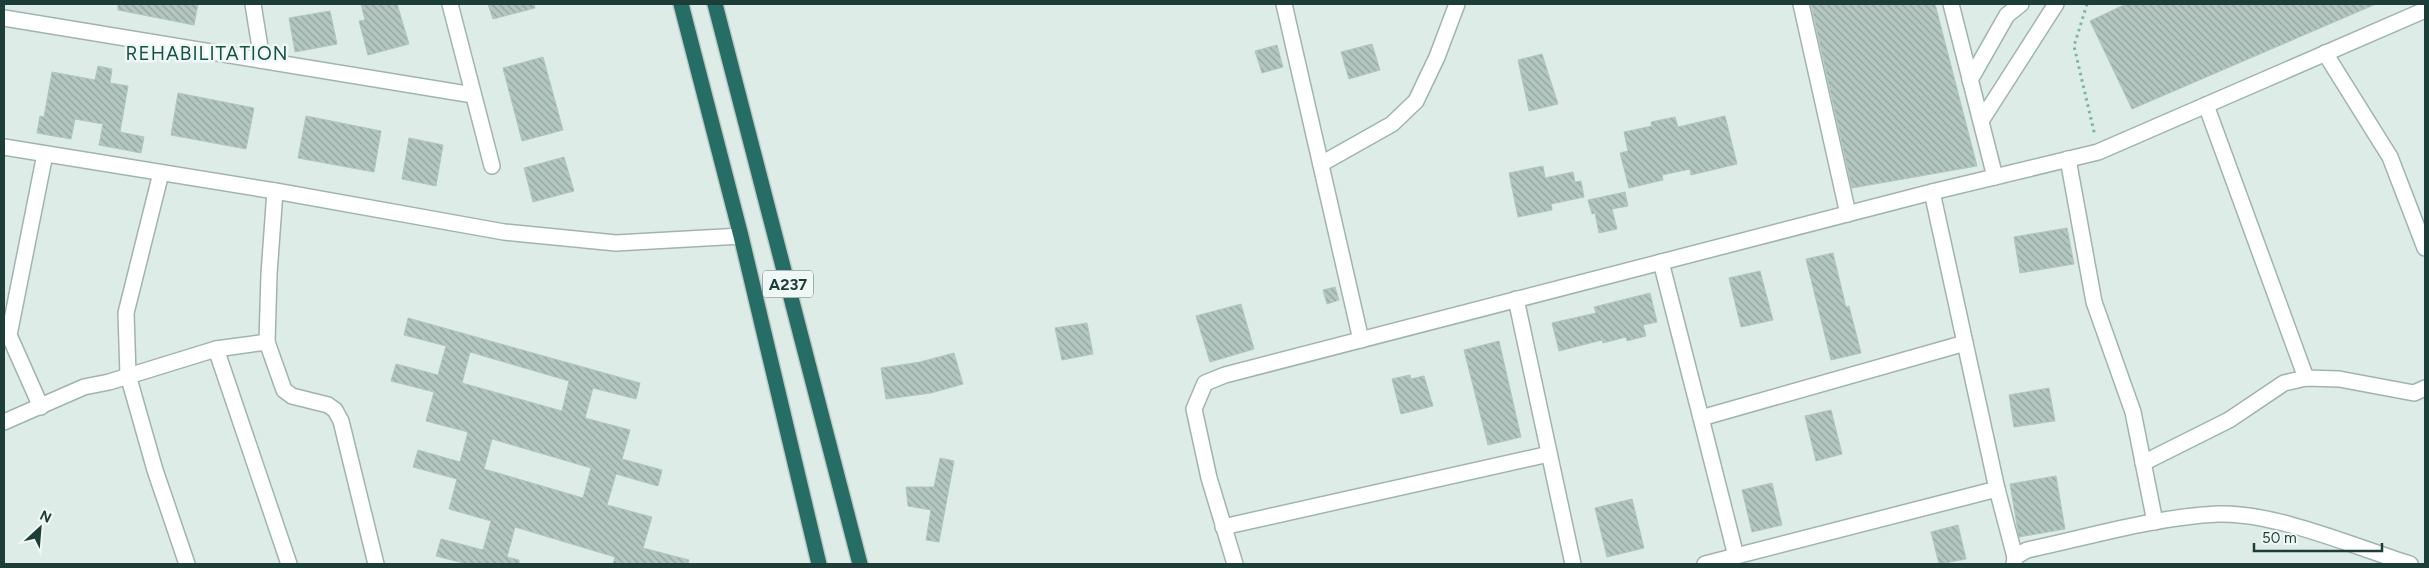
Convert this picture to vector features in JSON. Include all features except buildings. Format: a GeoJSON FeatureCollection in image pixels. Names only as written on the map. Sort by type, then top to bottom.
{"type":"FeatureCollection","features":[{"type":"Feature","properties":{"kind":"highway","name":"A237"},"geometry":{"type":"LineString","coordinates":[[681,4],[741,236],[819,564]]}},
{"type":"Feature","properties":{"kind":"highway","name":"A237"},"geometry":{"type":"LineString","coordinates":[[715,4],[860,564]]}},
{"type":"Feature","properties":{"kind":"street"},"geometry":{"type":"LineString","coordinates":[[253,4],[262,60]]}},
{"type":"Feature","properties":{"kind":"street"},"geometry":{"type":"LineString","coordinates":[[450,4],[492,166]]}},
{"type":"Feature","properties":{"kind":"street"},"geometry":{"type":"LineString","coordinates":[[1284,4],[1361,340]]}},
{"type":"Feature","properties":{"kind":"street"},"geometry":{"type":"LineString","coordinates":[[1321,164],[1392,124],[1416,101],[1437,57],[1457,4]]}},
{"type":"Feature","properties":{"kind":"street"},"geometry":{"type":"LineString","coordinates":[[1801,4],[1848,214]]}},
{"type":"Feature","properties":{"kind":"street"},"geometry":{"type":"LineString","coordinates":[[1951,4],[1995,177]]}},
{"type":"Feature","properties":{"kind":"street"},"geometry":{"type":"LineString","coordinates":[[1970,80],[2007,14],[2021,4]]}},
{"type":"Feature","properties":{"kind":"street"},"geometry":{"type":"LineString","coordinates":[[1981,121],[2056,4]]}},
{"type":"Feature","properties":{"kind":"street"},"geometry":{"type":"LineString","coordinates":[[1235,564],[1209,478],[1194,409],[1206,383],[1225,375],[1516,299],[1932,192],[2098,152],[2425,10]]}},
{"type":"Feature","properties":{"kind":"street"},"geometry":{"type":"LineString","coordinates":[[4,18],[473,95]]}},
{"type":"Feature","properties":{"kind":"street"},"geometry":{"type":"LineString","coordinates":[[2325,54],[2390,157],[2424,241]]}},
{"type":"Feature","properties":{"kind":"street"},"geometry":{"type":"LineString","coordinates":[[2206,105],[2306,378]]}},
{"type":"Feature","properties":{"kind":"street"},"geometry":{"type":"LineString","coordinates":[[4,147],[275,191],[504,232],[616,243],[741,236]]}},
{"type":"Feature","properties":{"kind":"street"},"geometry":{"type":"LineString","coordinates":[[41,407],[9,335],[45,154]]}},
{"type":"Feature","properties":{"kind":"street"},"geometry":{"type":"LineString","coordinates":[[2068,159],[2094,302],[2133,412],[2155,522]]}},
{"type":"Feature","properties":{"kind":"street"},"geometry":{"type":"LineString","coordinates":[[161,173],[126,313],[128,375],[155,470],[187,564]]}},
{"type":"Feature","properties":{"kind":"street"},"geometry":{"type":"LineString","coordinates":[[275,191],[269,274],[267,342],[284,390],[292,396],[328,405],[335,410],[341,421],[376,564]]}},
{"type":"Feature","properties":{"kind":"street"},"geometry":{"type":"LineString","coordinates":[[1932,192],[1997,489],[2015,561],[2027,550],[2155,522],[2219,514],[2272,520],[2410,564]]}},
{"type":"Feature","properties":{"kind":"street"},"geometry":{"type":"LineString","coordinates":[[1661,262],[1736,556]]}},
{"type":"Feature","properties":{"kind":"street"},"geometry":{"type":"LineString","coordinates":[[1516,299],[1573,564]]}},
{"type":"Feature","properties":{"kind":"street"},"geometry":{"type":"LineString","coordinates":[[4,422],[84,387],[216,349],[267,342]]}},
{"type":"Feature","properties":{"kind":"street"},"geometry":{"type":"LineString","coordinates":[[1701,418],[1965,343]]}},
{"type":"Feature","properties":{"kind":"street"},"geometry":{"type":"LineString","coordinates":[[216,349],[289,564]]}},
{"type":"Feature","properties":{"kind":"street"},"geometry":{"type":"LineString","coordinates":[[2143,463],[2229,420],[2284,384],[2306,378],[2339,379],[2414,393],[2425,388]]}},
{"type":"Feature","properties":{"kind":"street"},"geometry":{"type":"LineString","coordinates":[[1223,528],[1549,454]]}},
{"type":"Feature","properties":{"kind":"street"},"geometry":{"type":"LineString","coordinates":[[1705,564],[1997,489]]}},
{"type":"Feature","properties":{"kind":"path"},"geometry":{"type":"LineString","coordinates":[[2087,4],[2074,46],[2098,152]]}},
{"type":"Feature","properties":{"kind":"district","name":"REHABILITATION"},"geometry":{"type":"Point","coordinates":[207,53]}}]}
